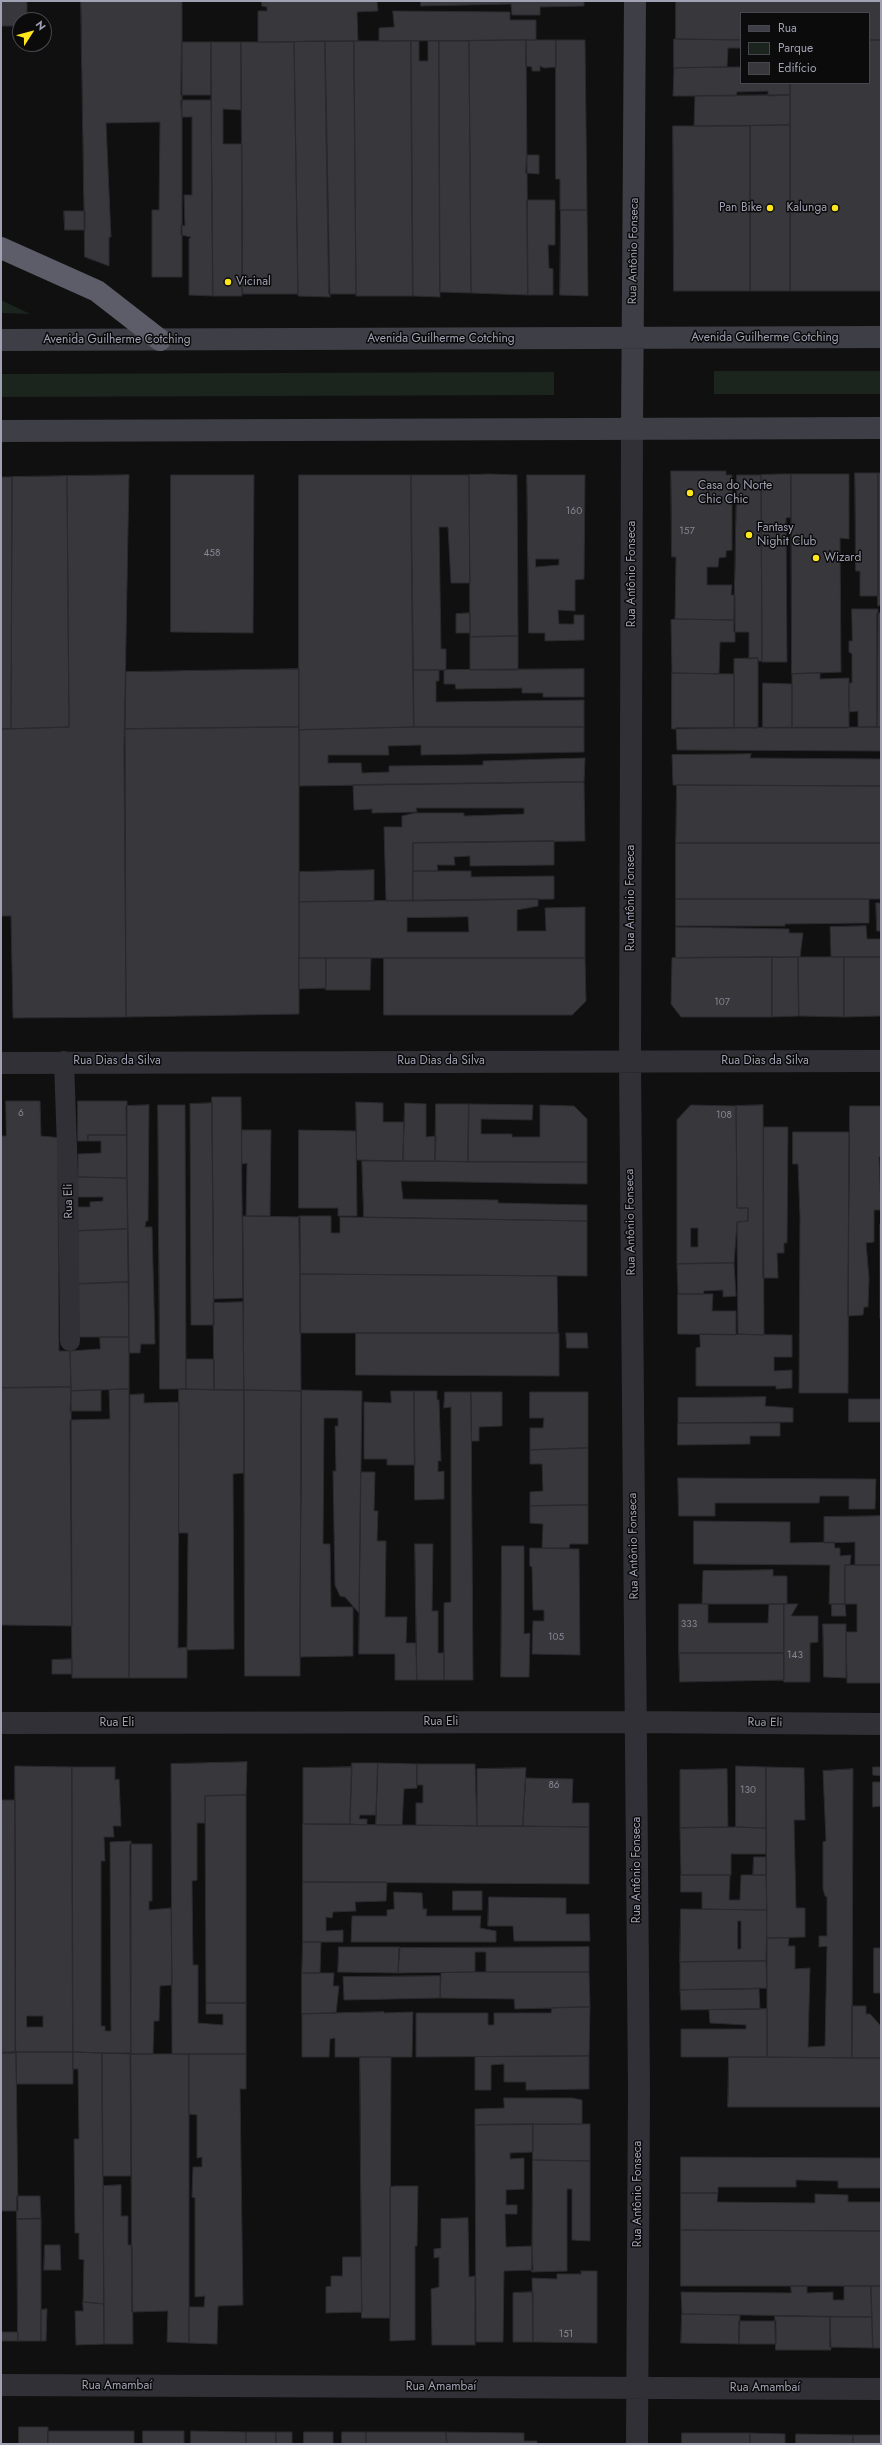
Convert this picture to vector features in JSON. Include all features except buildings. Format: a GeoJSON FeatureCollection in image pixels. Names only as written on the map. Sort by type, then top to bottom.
{"type":"FeatureCollection","features":[{"type":"Feature","properties":{"kind":"highway"},"geometry":{"type":"LineString","coordinates":[[1,248],[97,290],[160,340]]}},
{"type":"Feature","properties":{"kind":"main road","name":"Rua Antônio Fonseca"},"geometry":{"type":"LineString","coordinates":[[632,429],[635,1]]}},
{"type":"Feature","properties":{"kind":"main road","name":"Avenida Guilherme Cotching"},"geometry":{"type":"LineString","coordinates":[[1,340],[881,337]]}},
{"type":"Feature","properties":{"kind":"main road"},"geometry":{"type":"LineString","coordinates":[[1,431],[881,428]]}},
{"type":"Feature","properties":{"kind":"street","name":"Rua Antônio Fonseca"},"geometry":{"type":"LineString","coordinates":[[632,429],[630,1062],[639,2082],[637,2444]]}},
{"type":"Feature","properties":{"kind":"street","name":"Rua Dias da Silva"},"geometry":{"type":"LineString","coordinates":[[1,1063],[64,1061],[881,1061]]}},
{"type":"Feature","properties":{"kind":"street","name":"Rua Eli"},"geometry":{"type":"LineString","coordinates":[[1,1723],[636,1722],[881,1724]]}},
{"type":"Feature","properties":{"kind":"street","name":"Rua Amambaí"},"geometry":{"type":"LineString","coordinates":[[1,2386],[881,2389]]}},
{"type":"Feature","properties":{"kind":"lane","name":"Rua Eli"},"geometry":{"type":"LineString","coordinates":[[64,1061],[68,1176],[70,1341]]}},
{"type":"Feature","properties":{"kind":"green space"},"geometry":{"type":"Polygon","coordinates":[[[1,300],[30,314],[1,313],[1,300]]]}},
{"type":"Feature","properties":{"kind":"green space"},"geometry":{"type":"Polygon","coordinates":[[[714,371],[881,371],[881,394],[714,394],[714,371]]]}},
{"type":"Feature","properties":{"kind":"green space"},"geometry":{"type":"Polygon","coordinates":[[[554,372],[554,395],[1,397],[1,374],[554,372]]]}},
{"type":"Feature","properties":{"kind":"place","name":"Pan Bike"},"geometry":{"type":"Point","coordinates":[770,208]}},
{"type":"Feature","properties":{"kind":"place","name":"Kalunga"},"geometry":{"type":"Point","coordinates":[835,208]}},
{"type":"Feature","properties":{"kind":"place","name":"Vicinal"},"geometry":{"type":"Point","coordinates":[228,282]}},
{"type":"Feature","properties":{"kind":"place","name":"Casa do Norte Chic Chic"},"geometry":{"type":"Point","coordinates":[690,493]}},
{"type":"Feature","properties":{"kind":"place","name":"Fantasy Nighit Club"},"geometry":{"type":"Point","coordinates":[749,535]}},
{"type":"Feature","properties":{"kind":"place","name":"Wizard"},"geometry":{"type":"Point","coordinates":[816,558]}}]}
